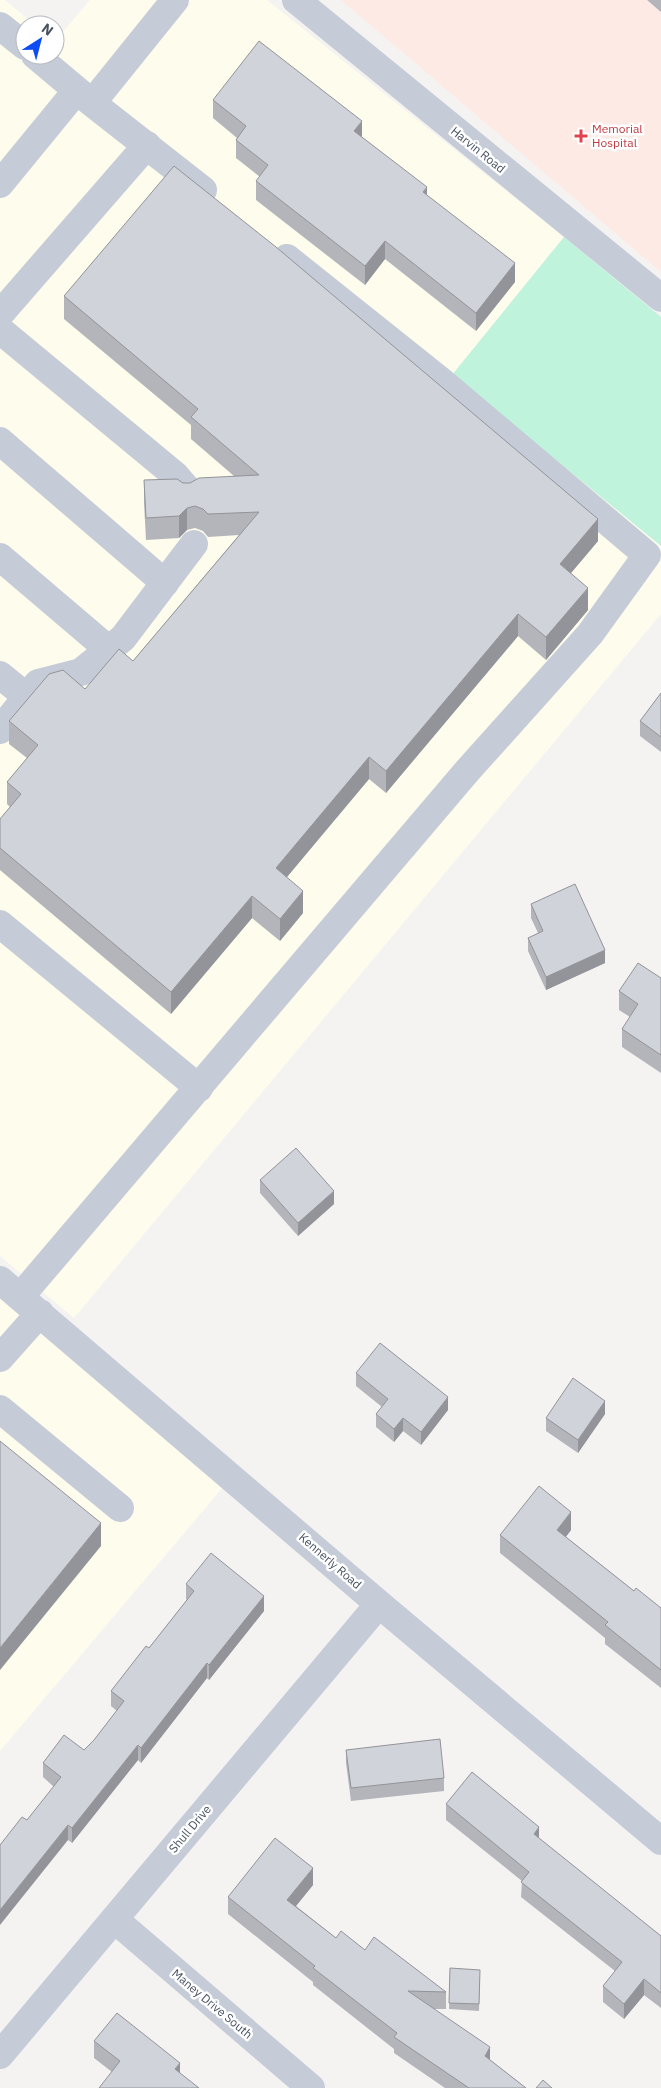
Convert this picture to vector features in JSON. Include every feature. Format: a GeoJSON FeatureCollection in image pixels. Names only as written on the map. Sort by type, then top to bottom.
{"type":"FeatureCollection","features":[{"type":"Feature","properties":{"kind":"street"},"geometry":{"type":"LineString","coordinates":[[0,184],[175,0]]}},
{"type":"Feature","properties":{"kind":"street","name":"Harvin Road"},"geometry":{"type":"LineString","coordinates":[[296,0],[661,298]]}},
{"type":"Feature","properties":{"kind":"street"},"geometry":{"type":"LineString","coordinates":[[48,65],[224,207]]}},
{"type":"Feature","properties":{"kind":"street"},"geometry":{"type":"LineString","coordinates":[[0,314],[147,145]]}},
{"type":"Feature","properties":{"kind":"street"},"geometry":{"type":"LineString","coordinates":[[0,1358],[20,1297],[468,770],[590,634],[647,555],[441,381],[271,244]]}},
{"type":"Feature","properties":{"kind":"street"},"geometry":{"type":"LineString","coordinates":[[0,330],[174,475],[188,490]]}},
{"type":"Feature","properties":{"kind":"street"},"geometry":{"type":"LineString","coordinates":[[0,441],[165,583]]}},
{"type":"Feature","properties":{"kind":"street"},"geometry":{"type":"LineString","coordinates":[[0,730],[38,683],[81,672],[123,638],[194,544]]}},
{"type":"Feature","properties":{"kind":"street"},"geometry":{"type":"LineString","coordinates":[[0,557],[108,649]]}},
{"type":"Feature","properties":{"kind":"street"},"geometry":{"type":"LineString","coordinates":[[0,675],[27,697]]}},
{"type":"Feature","properties":{"kind":"street"},"geometry":{"type":"LineString","coordinates":[[0,924],[199,1088]]}},
{"type":"Feature","properties":{"kind":"street","name":"Kennerly Road"},"geometry":{"type":"LineString","coordinates":[[20,1297],[379,1604],[661,1841]]}},
{"type":"Feature","properties":{"kind":"street"},"geometry":{"type":"LineString","coordinates":[[0,1409],[120,1508]]}},
{"type":"Feature","properties":{"kind":"street","name":"Shull Drive"},"geometry":{"type":"LineString","coordinates":[[0,2055],[379,1604]]}},
{"type":"Feature","properties":{"kind":"street","name":"Maney Drive South"},"geometry":{"type":"LineString","coordinates":[[114,1919],[311,2088]]}},
{"type":"Feature","properties":{"kind":"shaded area"},"geometry":{"type":"Polygon","coordinates":[[[0,0],[5,0],[23,15],[15,15],[15,65],[65,65],[65,29],[90,0],[267,0],[564,237],[452,375],[661,546],[661,614],[74,1318],[0,1256],[0,0]]]}},
{"type":"Feature","properties":{"kind":"shaded area","name":"Memorial Hospital"},"geometry":{"type":"Polygon","coordinates":[[[341,0],[661,0],[661,272],[341,0]]]}},
{"type":"Feature","properties":{"kind":"shaded area"},"geometry":{"type":"Polygon","coordinates":[[[0,1295],[224,1486],[0,1751],[0,1295]]]}},
{"type":"Feature","properties":{"kind":"green space"},"geometry":{"type":"Polygon","coordinates":[[[564,237],[661,317],[661,546],[452,375],[564,237]]]}},
{"type":"Feature","properties":{"kind":"building"},"geometry":{"type":"Polygon","coordinates":[[[259,41],[362,121],[354,131],[427,187],[423,192],[515,263],[476,313],[385,241],[365,266],[256,181],[268,165],[236,140],[246,126],[213,100],[259,41]]]}},
{"type":"Feature","properties":{"kind":"building"},"geometry":{"type":"Polygon","coordinates":[[[174,166],[276,247],[598,519],[560,564],[588,588],[546,637],[518,614],[386,771],[369,757],[276,868],[303,891],[280,919],[252,896],[171,992],[0,848],[0,819],[21,794],[7,782],[38,745],[9,721],[49,674],[63,670],[85,689],[119,649],[133,661],[259,512],[208,514],[203,509],[195,506],[187,508],[179,516],[146,518],[144,480],[177,479],[183,483],[190,483],[199,478],[259,475],[191,417],[198,409],[64,296],[174,166]]]}},
{"type":"Feature","properties":{"kind":"building"},"geometry":{"type":"Polygon","coordinates":[[[661,693],[661,737],[640,721],[661,693]]]}},
{"type":"Feature","properties":{"kind":"building"},"geometry":{"type":"Polygon","coordinates":[[[575,884],[605,950],[546,977],[528,938],[543,931],[531,904],[575,884]]]}},
{"type":"Feature","properties":{"kind":"building"},"geometry":{"type":"Polygon","coordinates":[[[638,963],[661,978],[661,1055],[622,1029],[638,1004],[619,991],[638,963]]]}},
{"type":"Feature","properties":{"kind":"building"},"geometry":{"type":"Polygon","coordinates":[[[296,1148],[334,1191],[298,1223],[260,1180],[296,1148]]]}},
{"type":"Feature","properties":{"kind":"building"},"geometry":{"type":"Polygon","coordinates":[[[380,1343],[448,1397],[421,1432],[403,1418],[394,1429],[376,1414],[388,1399],[356,1373],[380,1343]]]}},
{"type":"Feature","properties":{"kind":"building"},"geometry":{"type":"Polygon","coordinates":[[[573,1378],[605,1401],[578,1440],[546,1418],[573,1378]]]}},
{"type":"Feature","properties":{"kind":"building"},"geometry":{"type":"Polygon","coordinates":[[[0,1441],[101,1523],[0,1648],[0,1441]]]}},
{"type":"Feature","properties":{"kind":"building"},"geometry":{"type":"Polygon","coordinates":[[[539,1486],[571,1512],[557,1530],[634,1591],[636,1588],[661,1608],[661,1670],[605,1625],[608,1622],[500,1535],[539,1486]]]}},
{"type":"Feature","properties":{"kind":"building"},"geometry":{"type":"Polygon","coordinates":[[[211,1553],[264,1596],[209,1665],[207,1663],[141,1748],[138,1745],[72,1828],[68,1825],[0,1910],[0,1845],[22,1817],[27,1820],[61,1777],[43,1763],[64,1735],[84,1750],[94,1740],[124,1701],[111,1691],[146,1646],[149,1648],[194,1591],[186,1584],[211,1553]]]}},
{"type":"Feature","properties":{"kind":"building"},"geometry":{"type":"Polygon","coordinates":[[[440,1739],[444,1778],[351,1788],[346,1750],[440,1739]]]}},
{"type":"Feature","properties":{"kind":"building"},"geometry":{"type":"Polygon","coordinates":[[[472,1772],[539,1827],[534,1834],[661,1936],[661,1993],[644,1979],[624,2004],[603,1986],[622,1962],[521,1882],[529,1872],[446,1804],[472,1772]]]}},
{"type":"Feature","properties":{"kind":"building"},"geometry":{"type":"Polygon","coordinates":[[[275,1838],[313,1868],[287,1900],[336,1938],[341,1931],[365,1950],[374,1937],[446,1992],[408,1991],[490,2047],[485,2056],[526,2088],[469,2088],[394,2037],[397,2033],[313,1968],[315,1966],[228,1897],[275,1838]]]}},
{"type":"Feature","properties":{"kind":"building"},"geometry":{"type":"Polygon","coordinates":[[[450,1968],[480,1970],[479,2004],[449,2003],[450,1968]]]}},
{"type":"Feature","properties":{"kind":"building"},"geometry":{"type":"Polygon","coordinates":[[[117,2013],[180,2063],[175,2069],[199,2088],[99,2088],[120,2061],[94,2041],[117,2013]]]}},
{"type":"Feature","properties":{"kind":"building"},"geometry":{"type":"Polygon","coordinates":[[[543,2080],[552,2088],[536,2088],[543,2080]]]}},
{"type":"Feature","properties":{"kind":"place","name":"Memorial Hospital"},"geometry":{"type":"Point","coordinates":[581,136]}}]}
